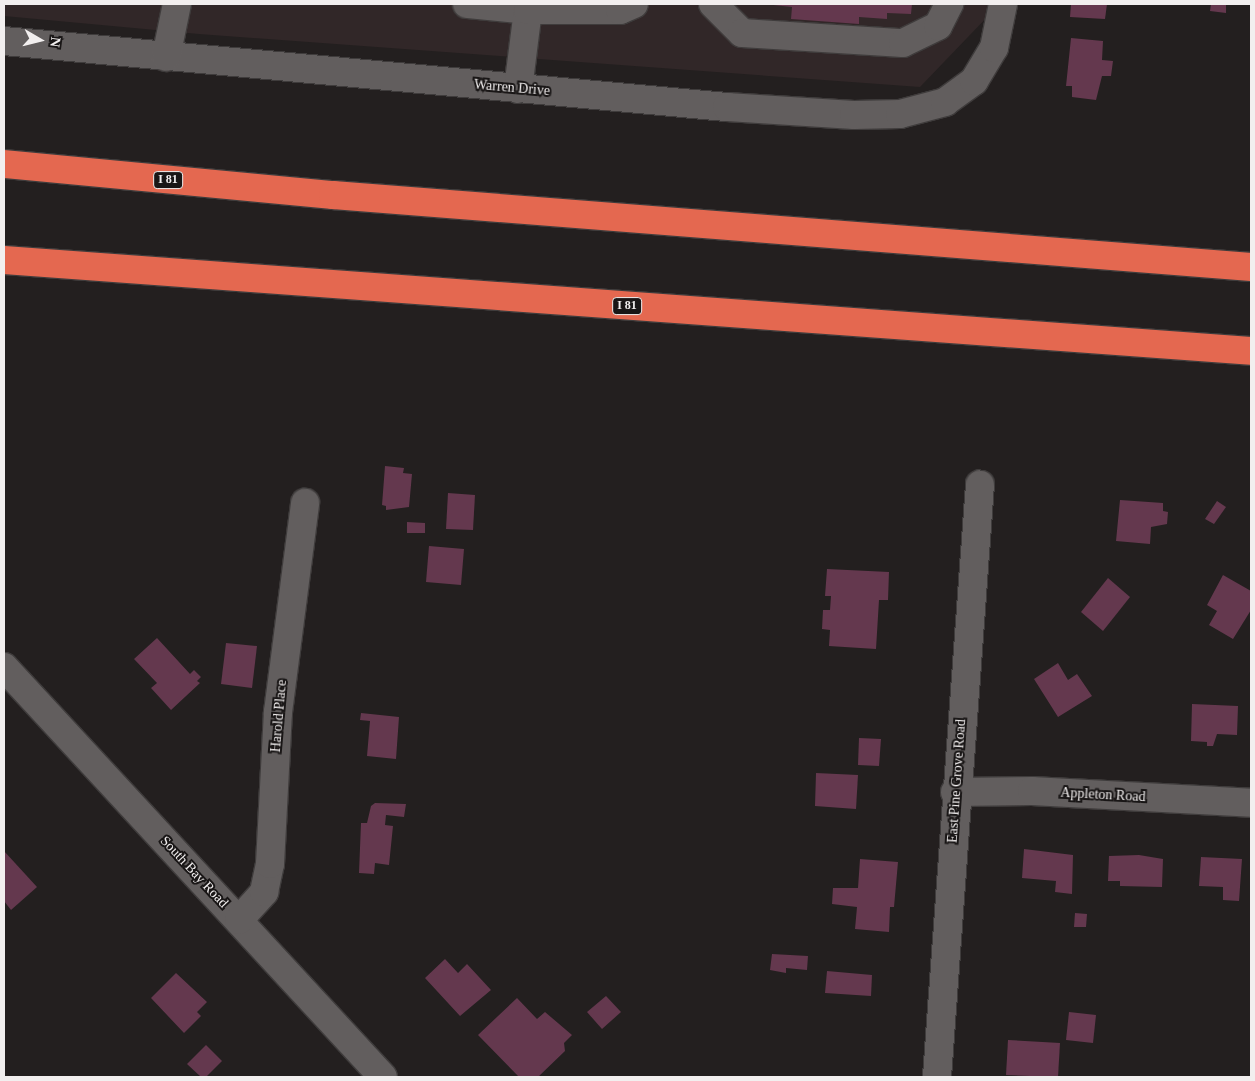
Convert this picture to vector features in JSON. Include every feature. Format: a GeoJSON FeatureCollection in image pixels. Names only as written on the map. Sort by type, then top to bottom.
{"type":"FeatureCollection","features":[{"type":"Feature","properties":{"kind":"highway","name":"I 81"},"geometry":{"type":"LineString","coordinates":[[4,164],[333,195],[1251,267]]}},
{"type":"Feature","properties":{"kind":"highway"},"geometry":{"type":"LineString","coordinates":[[4,179],[333,195]]}},
{"type":"Feature","properties":{"kind":"highway","name":"I 81"},"geometry":{"type":"LineString","coordinates":[[4,260],[1251,351]]}},
{"type":"Feature","properties":{"kind":"street"},"geometry":{"type":"LineString","coordinates":[[166,57],[177,4]]}},
{"type":"Feature","properties":{"kind":"street"},"geometry":{"type":"LineString","coordinates":[[467,4],[528,10],[620,10],[634,4]]}},
{"type":"Feature","properties":{"kind":"street"},"geometry":{"type":"LineString","coordinates":[[713,4],[742,33],[903,43],[938,26],[949,4]]}},
{"type":"Feature","properties":{"kind":"street","name":"Warren Drive"},"geometry":{"type":"LineString","coordinates":[[4,41],[728,107],[854,115],[900,114],[945,102],[974,81],[994,48],[1003,4]]}},
{"type":"Feature","properties":{"kind":"street"},"geometry":{"type":"LineString","coordinates":[[518,88],[528,10]]}},
{"type":"Feature","properties":{"kind":"street","name":"East Pine Grove Road"},"geometry":{"type":"LineString","coordinates":[[937,1077],[956,792],[980,485]]}},
{"type":"Feature","properties":{"kind":"street","name":"Harold Place"},"geometry":{"type":"LineString","coordinates":[[238,920],[264,892],[270,864],[278,712],[305,503]]}},
{"type":"Feature","properties":{"kind":"street","name":"South Bay Road"},"geometry":{"type":"LineString","coordinates":[[4,667],[383,1077]]}},
{"type":"Feature","properties":{"kind":"street","name":"Appleton Road"},"geometry":{"type":"LineString","coordinates":[[956,792],[1032,790],[1251,803]]}},
{"type":"Feature","properties":{"kind":"shaded area"},"geometry":{"type":"Polygon","coordinates":[[[4,4],[992,4],[991,13],[920,87],[199,34],[4,16],[4,4]]]}},
{"type":"Feature","properties":{"kind":"building"},"geometry":{"type":"Polygon","coordinates":[[[764,4],[912,4],[911,14],[887,13],[887,19],[859,17],[859,24],[791,19],[792,7],[764,4]]]}},
{"type":"Feature","properties":{"kind":"building"},"geometry":{"type":"Polygon","coordinates":[[[1071,4],[1107,4],[1105,19],[1070,17],[1071,4]]]}},
{"type":"Feature","properties":{"kind":"building"},"geometry":{"type":"Polygon","coordinates":[[[1211,4],[1226,4],[1226,13],[1210,11],[1211,4]]]}},
{"type":"Feature","properties":{"kind":"building"},"geometry":{"type":"Polygon","coordinates":[[[1071,38],[1103,41],[1102,60],[1113,61],[1111,76],[1102,76],[1096,100],[1072,97],[1072,86],[1066,86],[1071,38]]]}},
{"type":"Feature","properties":{"kind":"building"},"geometry":{"type":"Polygon","coordinates":[[[385,466],[404,468],[403,473],[412,474],[409,507],[386,510],[386,506],[382,505],[385,466]]]}},
{"type":"Feature","properties":{"kind":"building"},"geometry":{"type":"Polygon","coordinates":[[[448,493],[475,495],[473,530],[446,529],[448,493]]]}},
{"type":"Feature","properties":{"kind":"building"},"geometry":{"type":"Polygon","coordinates":[[[1120,500],[1163,503],[1163,511],[1168,512],[1167,524],[1151,527],[1150,544],[1116,541],[1120,500]]]}},
{"type":"Feature","properties":{"kind":"building"},"geometry":{"type":"Polygon","coordinates":[[[1217,501],[1226,507],[1214,524],[1205,519],[1217,501]]]}},
{"type":"Feature","properties":{"kind":"building"},"geometry":{"type":"Polygon","coordinates":[[[407,522],[425,523],[425,533],[407,533],[407,522]]]}},
{"type":"Feature","properties":{"kind":"building"},"geometry":{"type":"Polygon","coordinates":[[[429,546],[464,549],[461,585],[426,582],[429,546]]]}},
{"type":"Feature","properties":{"kind":"building"},"geometry":{"type":"Polygon","coordinates":[[[827,569],[889,572],[888,600],[879,600],[876,649],[829,646],[830,630],[822,629],[823,610],[830,610],[831,596],[825,596],[827,569]]]}},
{"type":"Feature","properties":{"kind":"building"},"geometry":{"type":"Polygon","coordinates":[[[1223,575],[1251,591],[1251,610],[1233,639],[1209,625],[1217,611],[1207,605],[1223,575]]]}},
{"type":"Feature","properties":{"kind":"building"},"geometry":{"type":"Polygon","coordinates":[[[1108,578],[1130,597],[1103,631],[1081,612],[1108,578]]]}},
{"type":"Feature","properties":{"kind":"building"},"geometry":{"type":"Polygon","coordinates":[[[157,638],[190,674],[194,670],[201,677],[197,681],[200,683],[171,710],[151,688],[157,683],[134,659],[157,638]]]}},
{"type":"Feature","properties":{"kind":"building"},"geometry":{"type":"Polygon","coordinates":[[[226,643],[257,646],[252,688],[221,684],[226,643]]]}},
{"type":"Feature","properties":{"kind":"building"},"geometry":{"type":"Polygon","coordinates":[[[1058,663],[1068,680],[1077,674],[1092,696],[1058,717],[1034,679],[1058,663]]]}},
{"type":"Feature","properties":{"kind":"building"},"geometry":{"type":"Polygon","coordinates":[[[1192,704],[1238,706],[1237,735],[1217,734],[1213,746],[1207,746],[1207,742],[1191,741],[1192,704]]]}},
{"type":"Feature","properties":{"kind":"building"},"geometry":{"type":"Polygon","coordinates":[[[361,713],[399,717],[396,759],[367,756],[370,721],[360,720],[361,713]]]}},
{"type":"Feature","properties":{"kind":"building"},"geometry":{"type":"Polygon","coordinates":[[[859,738],[881,739],[879,766],[858,765],[859,738]]]}},
{"type":"Feature","properties":{"kind":"building"},"geometry":{"type":"Polygon","coordinates":[[[816,773],[858,775],[856,809],[815,806],[816,773]]]}},
{"type":"Feature","properties":{"kind":"building"},"geometry":{"type":"Polygon","coordinates":[[[375,803],[406,804],[404,817],[386,815],[385,825],[393,826],[389,865],[375,863],[374,874],[359,873],[361,823],[367,823],[371,806],[375,803]]]}},
{"type":"Feature","properties":{"kind":"building"},"geometry":{"type":"Polygon","coordinates":[[[1024,849],[1073,855],[1072,894],[1055,892],[1056,881],[1022,878],[1024,849]]]}},
{"type":"Feature","properties":{"kind":"building"},"geometry":{"type":"Polygon","coordinates":[[[4,851],[37,887],[11,910],[4,901],[4,851]]]}},
{"type":"Feature","properties":{"kind":"building"},"geometry":{"type":"Polygon","coordinates":[[[1139,855],[1163,859],[1162,887],[1120,886],[1120,881],[1108,881],[1109,856],[1139,855]]]}},
{"type":"Feature","properties":{"kind":"building"},"geometry":{"type":"Polygon","coordinates":[[[1201,857],[1242,859],[1239,901],[1223,900],[1223,887],[1199,886],[1201,857]]]}},
{"type":"Feature","properties":{"kind":"building"},"geometry":{"type":"Polygon","coordinates":[[[860,859],[898,862],[894,907],[890,907],[889,932],[855,929],[857,907],[832,904],[833,888],[858,888],[860,859]]]}},
{"type":"Feature","properties":{"kind":"building"},"geometry":{"type":"Polygon","coordinates":[[[1075,913],[1087,914],[1086,927],[1074,927],[1075,913]]]}},
{"type":"Feature","properties":{"kind":"building"},"geometry":{"type":"Polygon","coordinates":[[[772,954],[808,956],[807,970],[786,968],[786,973],[770,970],[772,954]]]}},
{"type":"Feature","properties":{"kind":"building"},"geometry":{"type":"Polygon","coordinates":[[[445,959],[458,973],[467,964],[491,990],[460,1016],[425,978],[445,959]]]}},
{"type":"Feature","properties":{"kind":"building"},"geometry":{"type":"Polygon","coordinates":[[[827,971],[872,975],[871,996],[825,993],[827,971]]]}},
{"type":"Feature","properties":{"kind":"building"},"geometry":{"type":"Polygon","coordinates":[[[176,973],[207,1002],[197,1012],[201,1016],[184,1033],[151,998],[176,973]]]}},
{"type":"Feature","properties":{"kind":"building"},"geometry":{"type":"Polygon","coordinates":[[[606,996],[621,1012],[602,1029],[587,1012],[606,996]]]}},
{"type":"Feature","properties":{"kind":"building"},"geometry":{"type":"Polygon","coordinates":[[[517,998],[537,1019],[545,1012],[572,1035],[564,1043],[565,1051],[538,1077],[519,1077],[478,1035],[517,998]]]}},
{"type":"Feature","properties":{"kind":"building"},"geometry":{"type":"Polygon","coordinates":[[[1069,1012],[1096,1015],[1093,1043],[1066,1040],[1069,1012]]]}},
{"type":"Feature","properties":{"kind":"building"},"geometry":{"type":"Polygon","coordinates":[[[1008,1040],[1060,1043],[1058,1077],[1006,1075],[1008,1040]]]}},
{"type":"Feature","properties":{"kind":"building"},"geometry":{"type":"Polygon","coordinates":[[[206,1045],[222,1061],[206,1077],[201,1077],[187,1064],[206,1045]]]}}]}
